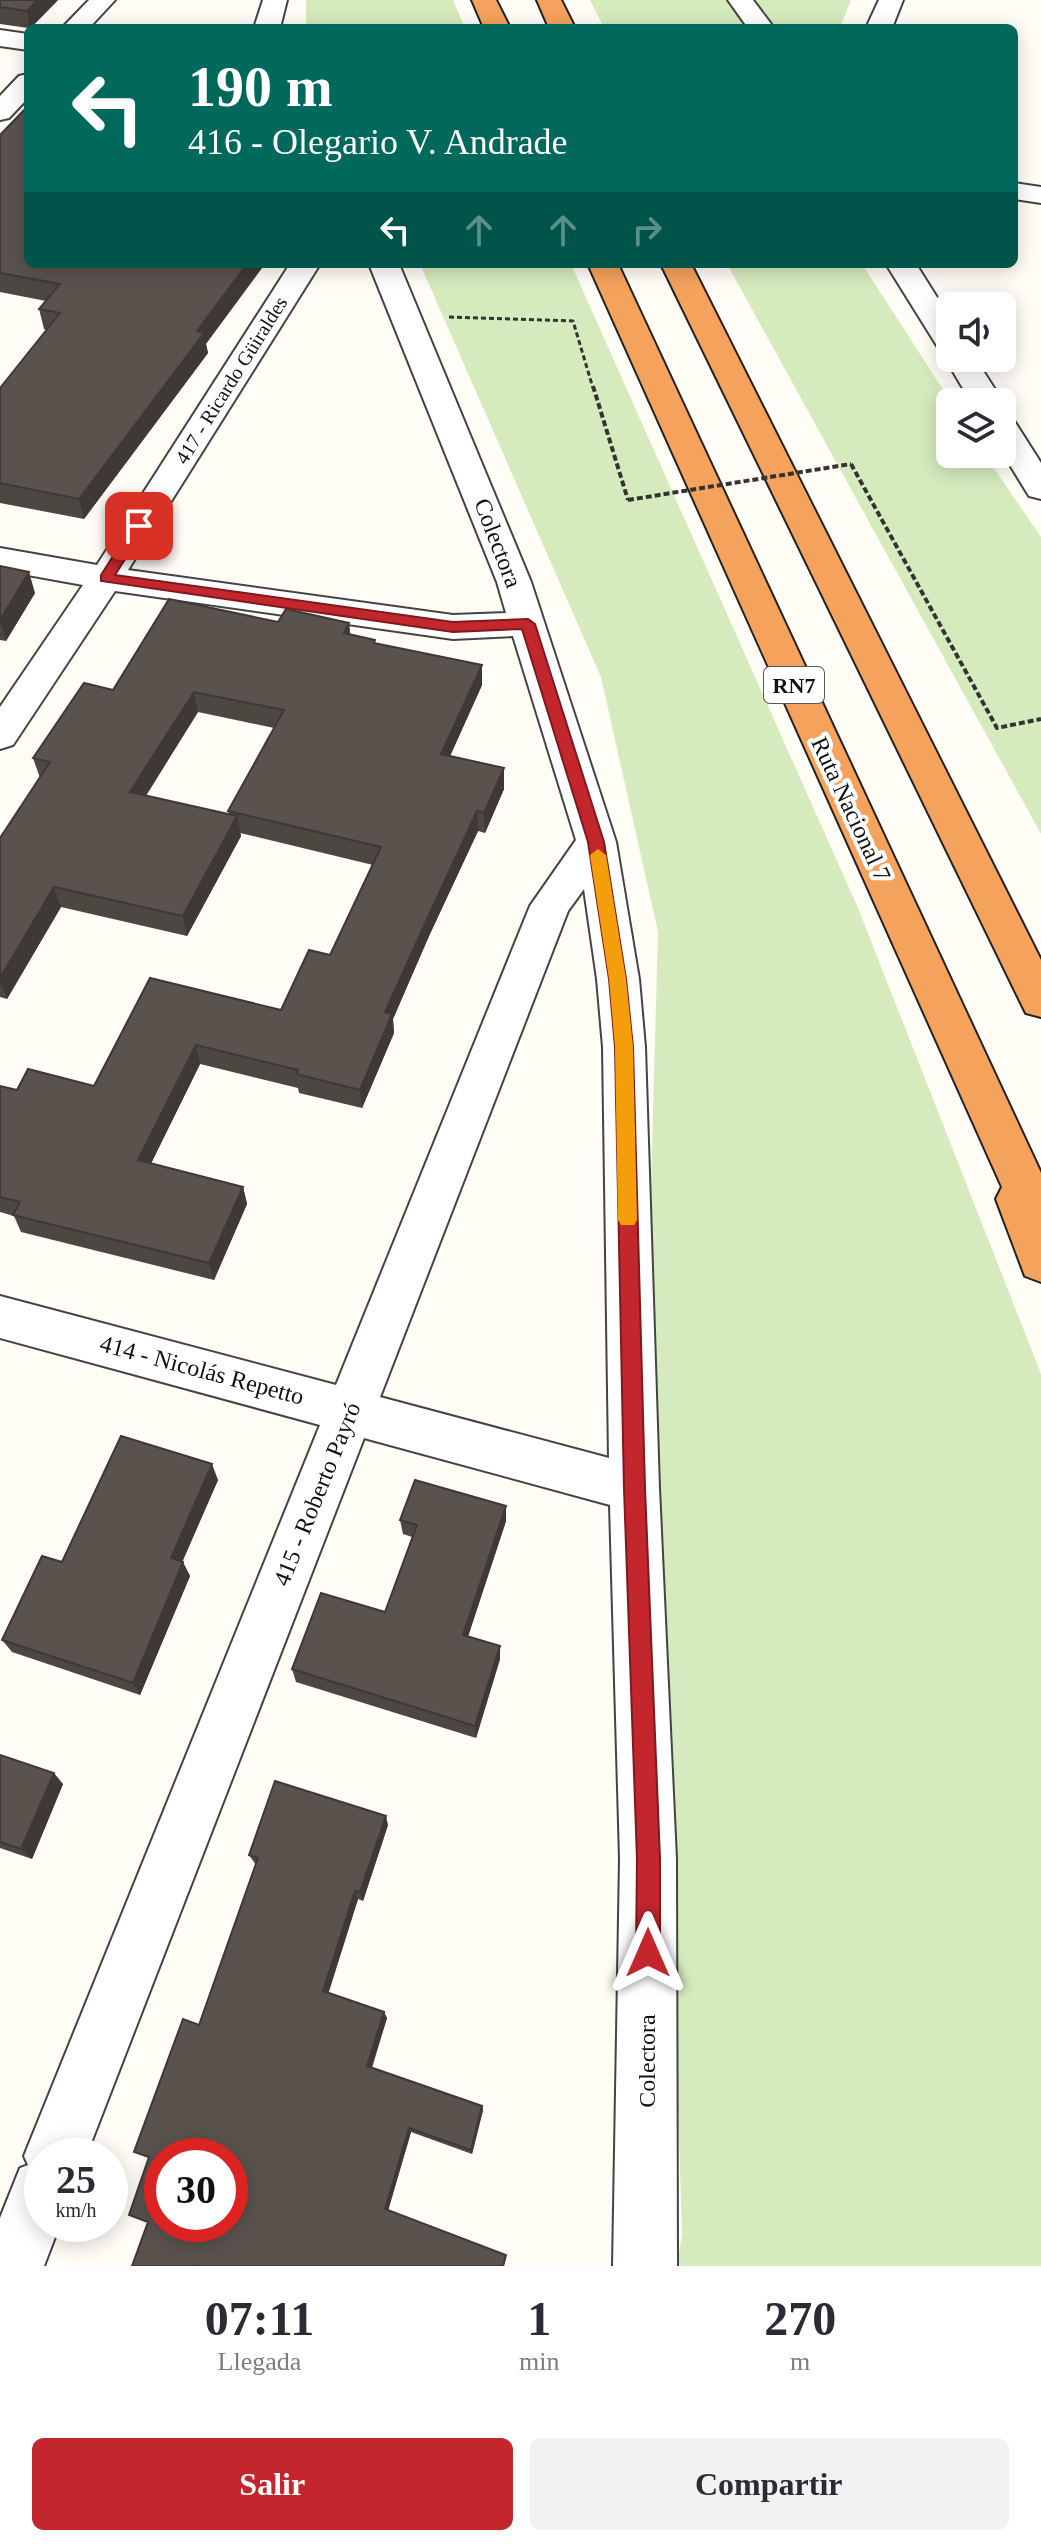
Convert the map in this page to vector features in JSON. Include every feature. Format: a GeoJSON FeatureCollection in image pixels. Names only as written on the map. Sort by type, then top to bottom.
{"type":"FeatureCollection","features":[{"type":"Feature","properties":{"kind":"highway"},"geometry":{"type":"LineString","coordinates":[[484,0],[495,24]]}},
{"type":"Feature","properties":{"kind":"highway"},"geometry":{"type":"LineString","coordinates":[[549,0],[560,24]]}},
{"type":"Feature","properties":{"kind":"highway","name":"Ruta Nacional 7"},"geometry":{"type":"LineString","coordinates":[[605,268],[1041,1222]]}},
{"type":"Feature","properties":{"kind":"highway"},"geometry":{"type":"LineString","coordinates":[[678,268],[1041,1001]]}},
{"type":"Feature","properties":{"kind":"highway"},"geometry":{"type":"LineString","coordinates":[[986,1106],[1041,1262]]}},
{"type":"Feature","properties":{"kind":"street"},"geometry":{"type":"LineString","coordinates":[[79,24],[103,0]]}},
{"type":"Feature","properties":{"kind":"street"},"geometry":{"type":"LineString","coordinates":[[268,24],[275,0]]}},
{"type":"Feature","properties":{"kind":"street"},"geometry":{"type":"LineString","coordinates":[[740,0],[758,24]]}},
{"type":"Feature","properties":{"kind":"street"},"geometry":{"type":"LineString","coordinates":[[881,24],[891,0]]}},
{"type":"Feature","properties":{"kind":"street"},"geometry":{"type":"LineString","coordinates":[[0,38],[24,41]]}},
{"type":"Feature","properties":{"kind":"street"},"geometry":{"type":"LineString","coordinates":[[0,112],[24,86]]}},
{"type":"Feature","properties":{"kind":"street"},"geometry":{"type":"LineString","coordinates":[[1018,192],[1041,195]]}},
{"type":"Feature","properties":{"kind":"street","name":"417 - Ricardo Güiraldes"},"geometry":{"type":"LineString","coordinates":[[0,736],[106,578],[302,268]]}},
{"type":"Feature","properties":{"kind":"street","name":"Colectora"},"geometry":{"type":"LineString","coordinates":[[386,268],[528,624],[596,842],[618,979],[624,1047],[634,1488],[648,1859],[645,2266]]}},
{"type":"Feature","properties":{"kind":"street"},"geometry":{"type":"LineString","coordinates":[[904,268],[936,320]]}},
{"type":"Feature","properties":{"kind":"street"},"geometry":{"type":"LineString","coordinates":[[1016,449],[1041,489]]}},
{"type":"Feature","properties":{"kind":"street"},"geometry":{"type":"LineString","coordinates":[[0,559],[106,578],[453,627],[528,624]]}},
{"type":"Feature","properties":{"kind":"street","name":"415 - Roberto Payró"},"geometry":{"type":"LineString","coordinates":[[62,2138],[550,906],[596,842]]}},
{"type":"Feature","properties":{"kind":"street","name":"414 - Nicolás Repetto"},"geometry":{"type":"LineString","coordinates":[[0,1317],[634,1488]]}},
{"type":"Feature","properties":{"kind":"street"},"geometry":{"type":"LineString","coordinates":[[12,2266],[24,2236]]}},
{"type":"Feature","properties":{"kind":"path"},"geometry":{"type":"LineString","coordinates":[[407,316],[573,321],[628,500],[851,464],[997,728],[1041,719]]}},
{"type":"Feature","properties":{"kind":"green space"},"geometry":{"type":"Polygon","coordinates":[[[306,0],[453,0],[463,24],[306,24],[306,0]]]}},
{"type":"Feature","properties":{"kind":"green space"},"geometry":{"type":"Polygon","coordinates":[[[590,0],[733,0],[748,24],[602,24],[590,0]]]}},
{"type":"Feature","properties":{"kind":"green space"},"geometry":{"type":"Polygon","coordinates":[[[755,0],[851,0],[842,24],[774,24],[755,0]]]}},
{"type":"Feature","properties":{"kind":"green space"},"geometry":{"type":"Polygon","coordinates":[[[422,268],[573,268],[858,908],[1041,1374],[1041,2266],[677,2266],[682,2234],[650,1220],[658,932],[601,677],[422,268]]]}},
{"type":"Feature","properties":{"kind":"green space"},"geometry":{"type":"Polygon","coordinates":[[[729,268],[865,268],[942,388],[936,388],[936,468],[994,468],[1041,537],[1041,834],[729,268]]]}},
{"type":"Feature","properties":{"kind":"building"},"geometry":{"type":"Polygon","coordinates":[[[0,0],[37,0],[27,11],[0,7],[0,0]]]}},
{"type":"Feature","properties":{"kind":"building"},"geometry":{"type":"Polygon","coordinates":[[[24,110],[24,268],[244,268],[197,331],[204,333],[79,499],[0,483],[0,388],[60,313],[39,309],[60,284],[0,273],[0,135],[24,110]]]}},
{"type":"Feature","properties":{"kind":"building"},"geometry":{"type":"Polygon","coordinates":[[[0,566],[29,572],[0,620],[0,566]]]}},
{"type":"Feature","properties":{"kind":"building"},"geometry":{"type":"Polygon","coordinates":[[[169,599],[278,622],[286,609],[349,623],[344,633],[375,640],[374,643],[482,665],[441,754],[504,768],[484,813],[477,811],[385,1012],[392,1014],[360,1090],[296,1074],[298,1070],[196,1045],[138,1160],[243,1187],[209,1263],[13,1215],[20,1202],[0,1197],[0,1086],[17,1090],[28,1069],[94,1086],[150,978],[281,1010],[309,950],[330,955],[381,847],[228,811],[284,710],[194,692],[130,792],[237,816],[183,916],[54,887],[0,978],[0,838],[50,762],[33,758],[84,683],[113,690],[169,599]]]}},
{"type":"Feature","properties":{"kind":"building"},"geometry":{"type":"Polygon","coordinates":[[[121,1436],[212,1464],[171,1558],[183,1562],[133,1683],[2,1640],[42,1556],[62,1562],[121,1436]]]}},
{"type":"Feature","properties":{"kind":"building"},"geometry":{"type":"Polygon","coordinates":[[[415,1480],[506,1506],[463,1635],[500,1646],[475,1726],[292,1669],[321,1593],[385,1612],[417,1525],[400,1520],[415,1480]]]}},
{"type":"Feature","properties":{"kind":"building"},"geometry":{"type":"Polygon","coordinates":[[[0,1755],[54,1773],[21,1849],[0,1842],[0,1755]]]}},
{"type":"Feature","properties":{"kind":"building"},"geometry":{"type":"Polygon","coordinates":[[[275,1781],[386,1816],[360,1892],[355,1891],[323,1991],[384,2012],[367,2066],[482,2106],[471,2150],[409,2128],[385,2209],[506,2255],[503,2266],[132,2266],[144,2233],[144,2242],[248,2242],[248,2138],[144,2138],[144,2155],[134,2152],[183,2019],[199,2025],[258,1858],[249,1855],[275,1781]]]}},
{"type":"Feature","properties":{"kind":"building"},"geometry":{"type":"Polygon","coordinates":[[[144,2172],[144,2221],[129,2215],[144,2172]]]}},
{"type":"Feature","properties":{"kind":"slow traffic"},"geometry":{"type":"LineString","coordinates":[[598,855],[618,979],[624,1047],[628,1220]]}},
{"type":"Feature","properties":{"kind":"route"},"geometry":{"type":"LineString","coordinates":[[139,526],[106,578],[453,627],[528,624],[596,842],[618,979],[624,1047],[634,1488],[648,1859],[648,1953]]}}]}
